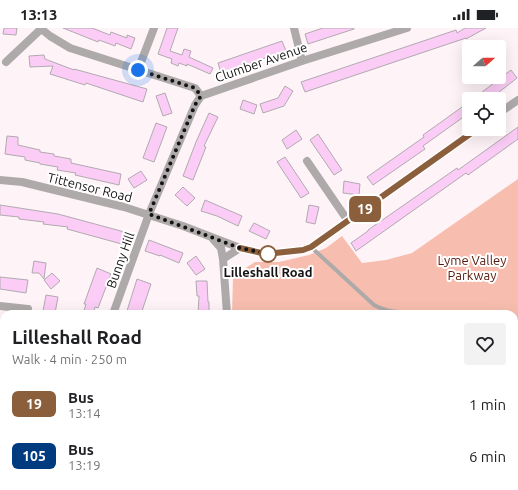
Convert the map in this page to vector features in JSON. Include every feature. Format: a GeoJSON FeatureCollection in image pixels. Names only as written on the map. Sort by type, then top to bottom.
{"type":"FeatureCollection","features":[{"type":"Feature","properties":{"kind":"street"},"geometry":{"type":"LineString","coordinates":[[6,62],[40,28],[70,48],[195,88],[201,96],[195,105],[149,214]]}},
{"type":"Feature","properties":{"kind":"street"},"geometry":{"type":"LineString","coordinates":[[138,70],[154,28]]}},
{"type":"Feature","properties":{"kind":"street"},"geometry":{"type":"LineString","coordinates":[[294,28],[302,61]]}},
{"type":"Feature","properties":{"kind":"street","name":"Clumber Avenue"},"geometry":{"type":"LineString","coordinates":[[201,96],[302,61],[407,28]]}},
{"type":"Feature","properties":{"kind":"street"},"geometry":{"type":"LineString","coordinates":[[506,108],[518,100]]}},
{"type":"Feature","properties":{"kind":"street"},"geometry":{"type":"LineString","coordinates":[[311,247],[467,136]]}},
{"type":"Feature","properties":{"kind":"street"},"geometry":{"type":"LineString","coordinates":[[307,161],[348,221]]}},
{"type":"Feature","properties":{"kind":"street","name":"Tittensor Road"},"geometry":{"type":"LineString","coordinates":[[0,180],[22,182],[149,214],[240,248],[266,254],[303,250],[311,247]]}},
{"type":"Feature","properties":{"kind":"street","name":"Bunny Hill"},"geometry":{"type":"LineString","coordinates":[[113,310],[149,214]]}},
{"type":"Feature","properties":{"kind":"street"},"geometry":{"type":"LineString","coordinates":[[212,238],[221,248],[224,258],[227,310]]}},
{"type":"Feature","properties":{"kind":"street"},"geometry":{"type":"LineString","coordinates":[[224,258],[240,248]]}},
{"type":"Feature","properties":{"kind":"street"},"geometry":{"type":"LineString","coordinates":[[0,306],[28,309]]}},
{"type":"Feature","properties":{"kind":"lane"},"geometry":{"type":"LineString","coordinates":[[311,247],[374,305],[385,310]]}},
{"type":"Feature","properties":{"kind":"green space","name":"Lyme Valley Parkway"},"geometry":{"type":"Polygon","coordinates":[[[518,179],[518,310],[232,310],[233,276],[255,262],[279,262],[309,255],[326,248],[342,236],[362,263],[386,260],[412,253],[518,179]]]}},
{"type":"Feature","properties":{"kind":"building"},"geometry":{"type":"Polygon","coordinates":[[[4,28],[17,28],[16,35],[3,34],[4,28]]]}},
{"type":"Feature","properties":{"kind":"building"},"geometry":{"type":"Polygon","coordinates":[[[63,28],[92,28],[110,35],[111,32],[127,38],[127,35],[135,38],[131,49],[116,43],[115,46],[99,40],[98,42],[63,28]]]}},
{"type":"Feature","properties":{"kind":"building"},"geometry":{"type":"Polygon","coordinates":[[[167,28],[178,28],[170,51],[182,55],[184,49],[191,51],[189,57],[213,68],[210,74],[187,64],[187,66],[179,63],[178,66],[171,63],[172,59],[158,54],[167,28]]]}},
{"type":"Feature","properties":{"kind":"building"},"geometry":{"type":"Polygon","coordinates":[[[323,28],[354,29],[308,44],[305,34],[323,28]]]}},
{"type":"Feature","properties":{"kind":"building"},"geometry":{"type":"Polygon","coordinates":[[[465,28],[486,28],[466,39],[305,92],[301,82],[456,30],[457,33],[465,28]]]}},
{"type":"Feature","properties":{"kind":"building"},"geometry":{"type":"Polygon","coordinates":[[[282,41],[286,51],[221,73],[218,63],[282,41]]]}},
{"type":"Feature","properties":{"kind":"building"},"geometry":{"type":"Polygon","coordinates":[[[44,55],[45,59],[74,70],[147,89],[143,102],[86,83],[85,85],[50,74],[53,66],[30,67],[29,56],[44,55]]]}},
{"type":"Feature","properties":{"kind":"building"},"geometry":{"type":"Polygon","coordinates":[[[511,70],[517,78],[499,92],[482,92],[493,84],[506,84],[506,74],[511,70]]]}},
{"type":"Feature","properties":{"kind":"building"},"geometry":{"type":"Polygon","coordinates":[[[285,86],[293,91],[284,106],[263,113],[260,104],[278,98],[285,86]]]}},
{"type":"Feature","properties":{"kind":"building"},"geometry":{"type":"Polygon","coordinates":[[[165,93],[172,113],[163,116],[156,96],[165,93]]]}},
{"type":"Feature","properties":{"kind":"building"},"geometry":{"type":"Polygon","coordinates":[[[243,100],[257,105],[254,114],[240,109],[243,100]]]}},
{"type":"Feature","properties":{"kind":"building"},"geometry":{"type":"Polygon","coordinates":[[[462,107],[462,118],[423,146],[425,149],[373,185],[367,177],[424,137],[423,135],[462,107]]]}},
{"type":"Feature","properties":{"kind":"building"},"geometry":{"type":"Polygon","coordinates":[[[209,113],[218,117],[204,146],[206,147],[193,180],[183,176],[209,113]]]}},
{"type":"Feature","properties":{"kind":"building"},"geometry":{"type":"Polygon","coordinates":[[[156,123],[167,127],[154,162],[143,158],[156,123]]]}},
{"type":"Feature","properties":{"kind":"building"},"geometry":{"type":"Polygon","coordinates":[[[518,127],[518,139],[468,175],[466,173],[356,251],[351,243],[457,168],[458,170],[518,127]]]}},
{"type":"Feature","properties":{"kind":"building"},"geometry":{"type":"Polygon","coordinates":[[[296,130],[302,139],[287,149],[282,140],[296,130]]]}},
{"type":"Feature","properties":{"kind":"building"},"geometry":{"type":"Polygon","coordinates":[[[318,134],[342,170],[334,175],[310,140],[318,134]]]}},
{"type":"Feature","properties":{"kind":"building"},"geometry":{"type":"Polygon","coordinates":[[[7,136],[18,137],[18,145],[40,150],[40,152],[54,154],[54,156],[71,159],[71,163],[121,174],[119,185],[75,175],[76,173],[57,170],[58,167],[25,160],[25,157],[5,154],[7,136]]]}},
{"type":"Feature","properties":{"kind":"building"},"geometry":{"type":"Polygon","coordinates":[[[285,157],[309,193],[301,198],[277,162],[285,157]]]}},
{"type":"Feature","properties":{"kind":"building"},"geometry":{"type":"Polygon","coordinates":[[[141,171],[147,180],[134,188],[128,179],[141,171]]]}},
{"type":"Feature","properties":{"kind":"building"},"geometry":{"type":"Polygon","coordinates":[[[344,181],[360,184],[359,195],[343,193],[344,181]]]}},
{"type":"Feature","properties":{"kind":"building"},"geometry":{"type":"Polygon","coordinates":[[[183,187],[195,198],[187,206],[175,195],[183,187]]]}},
{"type":"Feature","properties":{"kind":"building"},"geometry":{"type":"Polygon","coordinates":[[[205,200],[242,216],[238,226],[217,216],[201,211],[205,200]]]}},
{"type":"Feature","properties":{"kind":"building"},"geometry":{"type":"Polygon","coordinates":[[[0,205],[58,214],[132,234],[129,246],[67,229],[68,227],[43,224],[44,222],[0,215],[0,205]]]}},
{"type":"Feature","properties":{"kind":"building"},"geometry":{"type":"Polygon","coordinates":[[[309,205],[319,207],[315,224],[306,222],[309,205]]]}},
{"type":"Feature","properties":{"kind":"building"},"geometry":{"type":"Polygon","coordinates":[[[254,223],[270,231],[266,239],[249,231],[254,223]]]}},
{"type":"Feature","properties":{"kind":"building"},"geometry":{"type":"Polygon","coordinates":[[[149,240],[183,253],[179,263],[160,255],[145,251],[149,240]]]}},
{"type":"Feature","properties":{"kind":"building"},"geometry":{"type":"Polygon","coordinates":[[[196,256],[205,269],[196,275],[187,263],[196,256]]]}},
{"type":"Feature","properties":{"kind":"building"},"geometry":{"type":"Polygon","coordinates":[[[34,261],[46,263],[44,279],[39,273],[32,273],[34,261]]]}},
{"type":"Feature","properties":{"kind":"building"},"geometry":{"type":"Polygon","coordinates":[[[97,268],[111,274],[98,308],[95,307],[94,310],[84,310],[86,304],[84,304],[97,268]]]}},
{"type":"Feature","properties":{"kind":"building"},"geometry":{"type":"Polygon","coordinates":[[[52,273],[60,281],[51,289],[44,280],[52,273]]]}},
{"type":"Feature","properties":{"kind":"building"},"geometry":{"type":"Polygon","coordinates":[[[0,277],[28,280],[26,293],[0,289],[0,277]]]}},
{"type":"Feature","properties":{"kind":"building"},"geometry":{"type":"Polygon","coordinates":[[[137,279],[151,284],[142,310],[127,310],[137,279]]]}},
{"type":"Feature","properties":{"kind":"building"},"geometry":{"type":"Polygon","coordinates":[[[196,281],[207,281],[209,310],[198,310],[199,296],[197,296],[196,281]]]}},
{"type":"Feature","properties":{"kind":"building"},"geometry":{"type":"Polygon","coordinates":[[[46,295],[58,297],[56,310],[43,310],[46,295]]]}},
{"type":"Feature","properties":{"kind":"bus line","name":"19"},"geometry":{"type":"LineString","coordinates":[[240,248],[266,254],[303,250],[311,247],[467,136]]}},
{"type":"Feature","properties":{"kind":"place","name":"Lilleshall Road"},"geometry":{"type":"Point","coordinates":[268,254]}},
{"type":"Feature","properties":{"kind":"route"},"geometry":{"type":"LineString","coordinates":[[138,70],[195,88],[201,96],[195,105],[149,214],[240,248],[268,254]]}}]}
